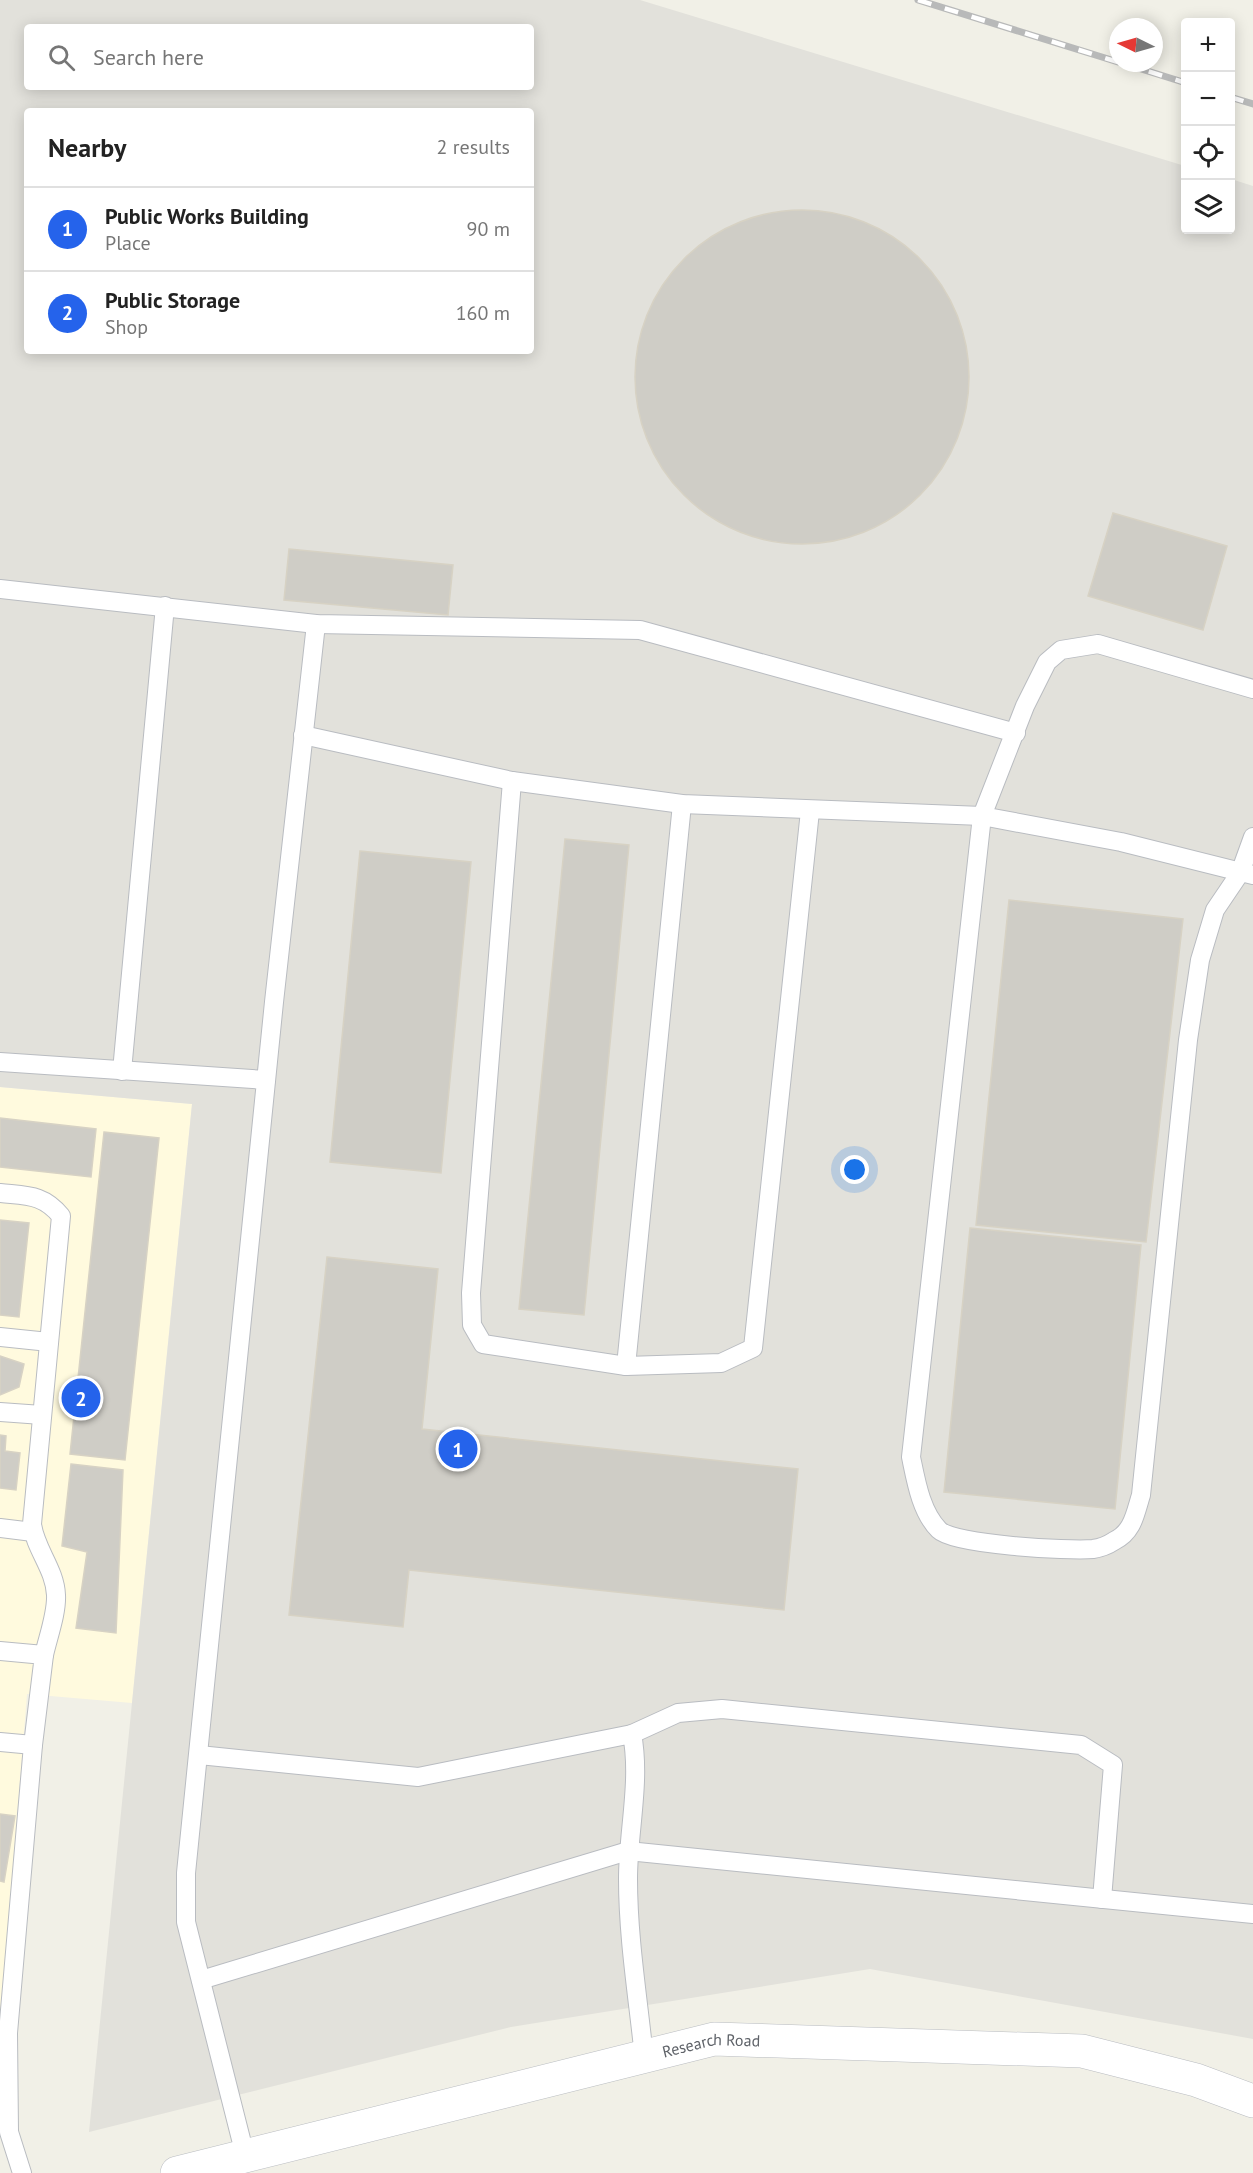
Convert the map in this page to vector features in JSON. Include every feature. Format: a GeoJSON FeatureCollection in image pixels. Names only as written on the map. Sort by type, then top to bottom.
{"type":"FeatureCollection","features":[{"type":"Feature","properties":{"kind":"street","name":"Research Road"},"geometry":{"type":"LineString","coordinates":[[177,2173],[714,2039],[1082,2051],[1196,2080],[1253,2101]]}},
{"type":"Feature","properties":{"kind":"lane"},"geometry":{"type":"LineString","coordinates":[[0,589],[316,624],[640,630],[1016,733]]}},
{"type":"Feature","properties":{"kind":"lane"},"geometry":{"type":"LineString","coordinates":[[122,1071],[165,606]]}},
{"type":"Feature","properties":{"kind":"lane"},"geometry":{"type":"LineString","coordinates":[[245,2155],[185,1907],[266,1080],[316,624]]}},
{"type":"Feature","properties":{"kind":"lane"},"geometry":{"type":"LineString","coordinates":[[1253,688],[1098,644],[1061,650],[1047,662],[982,816],[911,1457],[926,1510],[939,1530],[957,1540],[1075,1550],[1096,1549],[1116,1540],[1132,1526],[1141,1495],[1188,1040],[1200,960],[1215,910],[1247,874],[1253,837]]}},
{"type":"Feature","properties":{"kind":"lane"},"geometry":{"type":"LineString","coordinates":[[303,735],[512,781],[682,804],[810,811],[982,816],[1121,842],[1247,874]]}},
{"type":"Feature","properties":{"kind":"lane"},"geometry":{"type":"LineString","coordinates":[[512,781],[471,1293],[472,1324],[483,1344],[626,1366],[721,1363],[753,1348],[810,811]]}},
{"type":"Feature","properties":{"kind":"lane"},"geometry":{"type":"LineString","coordinates":[[626,1366],[682,804]]}},
{"type":"Feature","properties":{"kind":"lane"},"geometry":{"type":"LineString","coordinates":[[0,1062],[266,1080]]}},
{"type":"Feature","properties":{"kind":"lane"},"geometry":{"type":"LineString","coordinates":[[0,1193],[34,1197],[50,1202],[61,1216],[33,1532],[34,1540],[49,1566],[57,1595],[44,1655],[33,1745],[8,2033],[5,2095],[9,2132],[22,2173]]}},
{"type":"Feature","properties":{"kind":"lane"},"geometry":{"type":"LineString","coordinates":[[0,1337],[49,1342]]}},
{"type":"Feature","properties":{"kind":"lane"},"geometry":{"type":"LineString","coordinates":[[0,1412],[42,1415]]}},
{"type":"Feature","properties":{"kind":"lane"},"geometry":{"type":"LineString","coordinates":[[0,1528],[33,1532]]}},
{"type":"Feature","properties":{"kind":"lane"},"geometry":{"type":"LineString","coordinates":[[0,1651],[44,1655]]}},
{"type":"Feature","properties":{"kind":"lane"},"geometry":{"type":"LineString","coordinates":[[199,1755],[418,1777],[632,1734],[678,1713],[722,1709],[1081,1744],[1113,1765],[1102,1899]]}},
{"type":"Feature","properties":{"kind":"lane"},"geometry":{"type":"LineString","coordinates":[[632,1734],[637,1758],[628,1851],[628,1899],[644,2057]]}},
{"type":"Feature","properties":{"kind":"lane"},"geometry":{"type":"LineString","coordinates":[[0,1742],[33,1745]]}},
{"type":"Feature","properties":{"kind":"lane"},"geometry":{"type":"LineString","coordinates":[[201,1980],[628,1851],[1253,1914]]}},
{"type":"Feature","properties":{"kind":"shaded area"},"geometry":{"type":"Polygon","coordinates":[[[0,0],[640,0],[1181,165],[1181,234],[1235,234],[1235,180],[1253,186],[1253,2039],[870,1969],[511,2027],[89,2132],[192,1104],[0,1087],[0,0]]]}},
{"type":"Feature","properties":{"kind":"shaded area"},"geometry":{"type":"Polygon","coordinates":[[[0,1087],[192,1104],[132,1703],[27,1694],[0,2031],[0,1087]]]}},
{"type":"Feature","properties":{"kind":"building"},"geometry":{"type":"Polygon","coordinates":[[[786,210],[818,210],[851,217],[881,229],[908,248],[931,271],[950,298],[957,313],[966,344],[969,377],[966,410],[950,456],[931,483],[908,506],[881,525],[851,537],[818,544],[786,544],[753,537],[723,525],[696,506],[673,483],[654,456],[642,426],[635,393],[635,361],[642,328],[654,298],[673,271],[696,248],[723,229],[753,217],[786,210]]]}},
{"type":"Feature","properties":{"kind":"building"},"geometry":{"type":"Polygon","coordinates":[[[1113,513],[1227,546],[1203,630],[1088,596],[1113,513]]]}},
{"type":"Feature","properties":{"kind":"building"},"geometry":{"type":"Polygon","coordinates":[[[289,549],[453,565],[448,615],[284,600],[289,549]]]}},
{"type":"Feature","properties":{"kind":"building"},"geometry":{"type":"Polygon","coordinates":[[[565,839],[629,845],[584,1315],[519,1309],[565,839]]]}},
{"type":"Feature","properties":{"kind":"building"},"geometry":{"type":"Polygon","coordinates":[[[360,851],[471,862],[441,1173],[330,1162],[360,851]]]}},
{"type":"Feature","properties":{"kind":"building"},"geometry":{"type":"Polygon","coordinates":[[[1009,900],[1183,919],[1146,1242],[976,1225],[1009,900]]]}},
{"type":"Feature","properties":{"kind":"building"},"geometry":{"type":"Polygon","coordinates":[[[0,1118],[96,1129],[91,1177],[0,1167],[0,1118]]]}},
{"type":"Feature","properties":{"kind":"building"},"geometry":{"type":"Polygon","coordinates":[[[104,1132],[159,1138],[125,1460],[70,1454],[104,1132]]]}},
{"type":"Feature","properties":{"kind":"building"},"geometry":{"type":"Polygon","coordinates":[[[0,1220],[29,1223],[19,1317],[0,1315],[0,1220]]]}},
{"type":"Feature","properties":{"kind":"building"},"geometry":{"type":"Polygon","coordinates":[[[970,1228],[1141,1245],[1115,1509],[944,1492],[970,1228]]]}},
{"type":"Feature","properties":{"kind":"building"},"geometry":{"type":"Polygon","coordinates":[[[327,1257],[438,1269],[422,1429],[798,1469],[784,1610],[409,1570],[403,1627],[289,1615],[327,1257]]]}},
{"type":"Feature","properties":{"kind":"building"},"geometry":{"type":"Polygon","coordinates":[[[0,1356],[24,1364],[19,1387],[0,1395],[0,1356]]]}},
{"type":"Feature","properties":{"kind":"building"},"geometry":{"type":"Polygon","coordinates":[[[0,1435],[6,1436],[5,1451],[20,1453],[16,1490],[0,1488],[0,1435]]]}},
{"type":"Feature","properties":{"kind":"building"},"geometry":{"type":"Polygon","coordinates":[[[71,1464],[123,1470],[116,1633],[76,1628],[87,1552],[62,1546],[71,1464]]]}},
{"type":"Feature","properties":{"kind":"building"},"geometry":{"type":"Polygon","coordinates":[[[0,1814],[15,1816],[4,1882],[0,1881],[0,1814]]]}},
{"type":"Feature","properties":{"kind":"railway"},"geometry":{"type":"LineString","coordinates":[[918,0],[1109,59]]}},
{"type":"Feature","properties":{"kind":"railway"},"geometry":{"type":"LineString","coordinates":[[1151,72],[1181,81]]}},
{"type":"Feature","properties":{"kind":"railway"},"geometry":{"type":"LineString","coordinates":[[1235,99],[1253,104]]}},
{"type":"Feature","properties":{"kind":"place","name":"Public Storage"},"geometry":{"type":"Point","coordinates":[81,1398]}},
{"type":"Feature","properties":{"kind":"place","name":"Public Works Building"},"geometry":{"type":"Point","coordinates":[458,1449]}}]}
